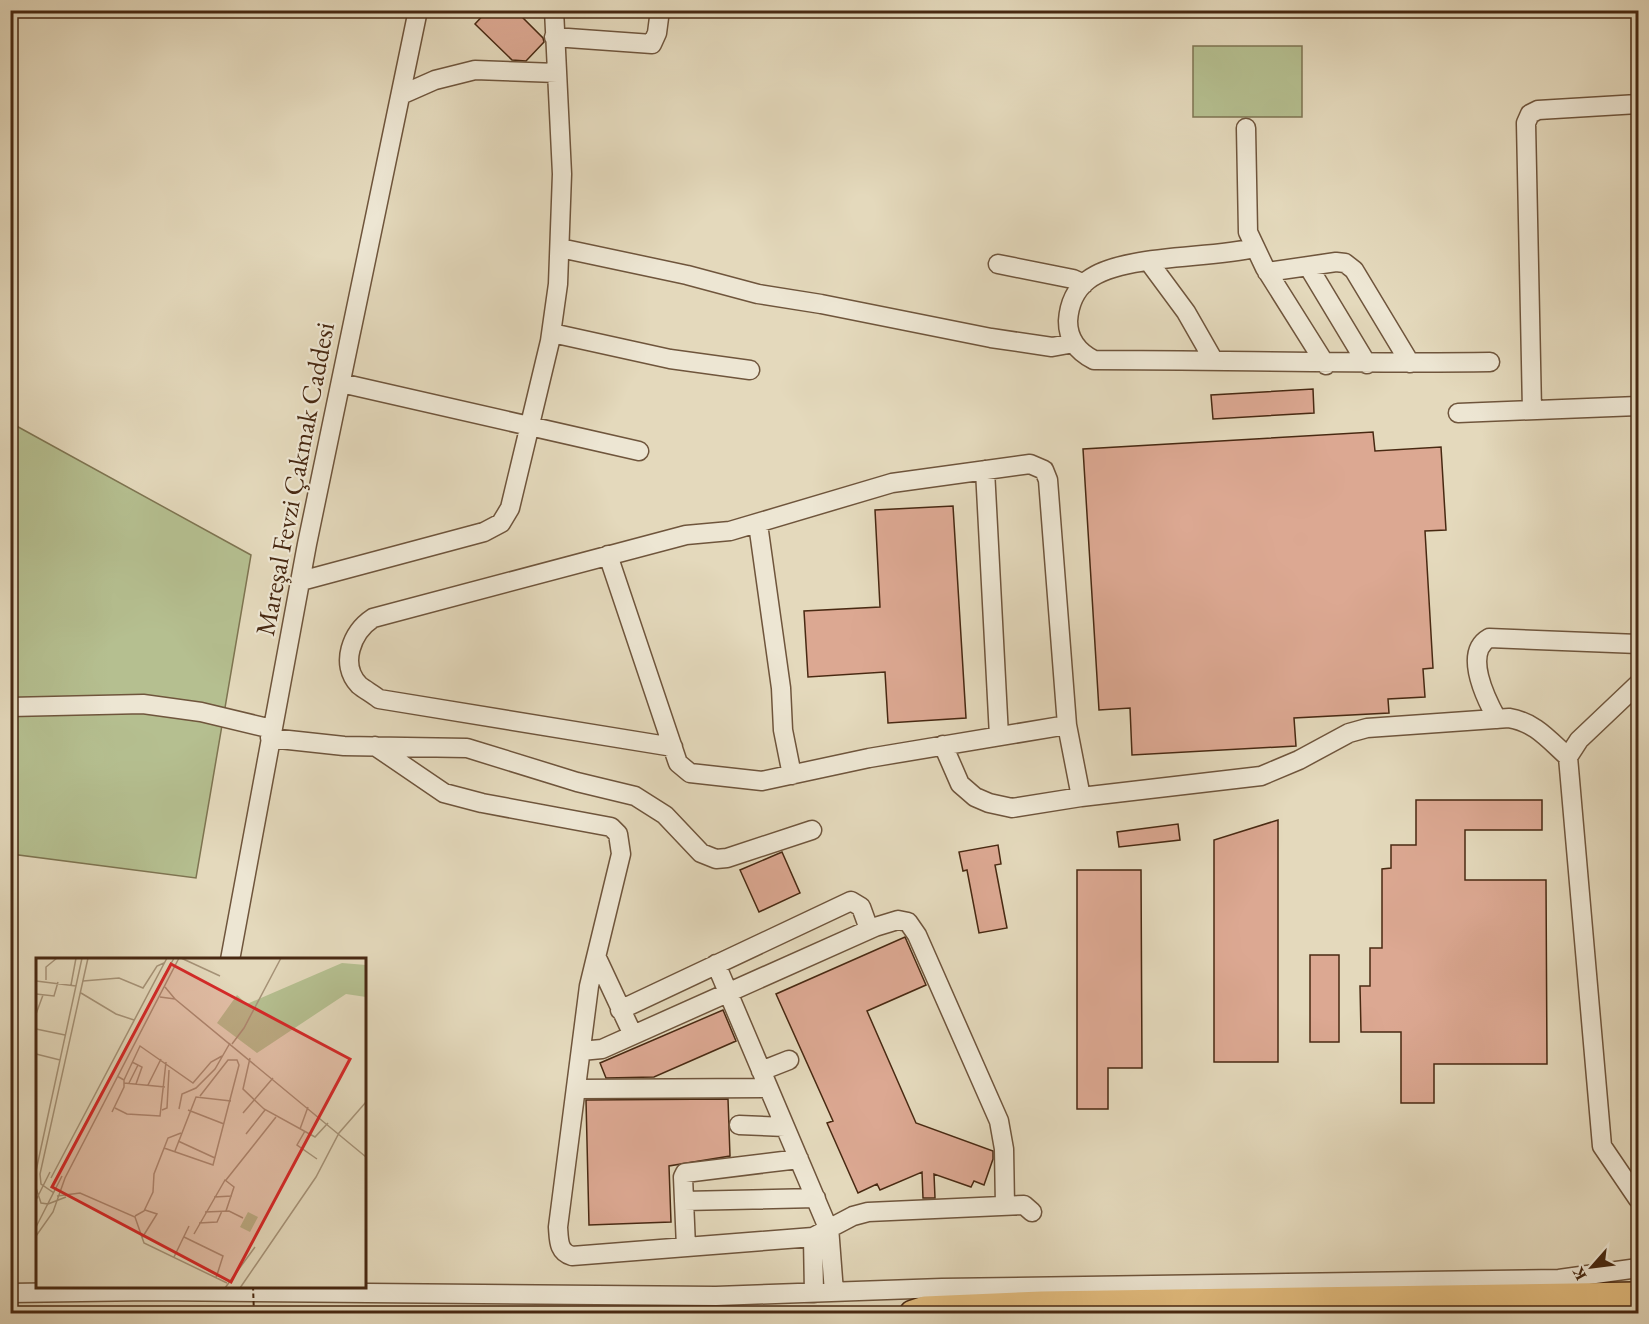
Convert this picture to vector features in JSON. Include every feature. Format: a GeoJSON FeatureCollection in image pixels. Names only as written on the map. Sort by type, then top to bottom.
{"type":"FeatureCollection","features":[{"type":"Feature","properties":{"kind":"highway"},"geometry":{"type":"LineString","coordinates":[[913,1314],[925,1310],[1042,1305],[1637,1298]]}},
{"type":"Feature","properties":{"kind":"street","name":"Mareşal Fevzi Çakmak Caddesi"},"geometry":{"type":"LineString","coordinates":[[230,958],[301,581],[418,10]]}},
{"type":"Feature","properties":{"kind":"street"},"geometry":{"type":"LineString","coordinates":[[301,581],[391,559],[496,526],[510,508],[552,333],[560,248],[562,174],[554,10]]}},
{"type":"Feature","properties":{"kind":"street"},"geometry":{"type":"LineString","coordinates":[[554,37],[652,44],[657,33],[660,10]]}},
{"type":"Feature","properties":{"kind":"street"},"geometry":{"type":"LineString","coordinates":[[401,95],[435,80],[475,70],[557,73]]}},
{"type":"Feature","properties":{"kind":"street"},"geometry":{"type":"LineString","coordinates":[[1532,410],[1526,123],[1530,114],[1538,110],[1638,104]]}},
{"type":"Feature","properties":{"kind":"street"},"geometry":{"type":"LineString","coordinates":[[1246,128],[1246,223],[1254,248],[1326,364]]}},
{"type":"Feature","properties":{"kind":"street"},"geometry":{"type":"LineString","coordinates":[[560,248],[687,275],[758,294],[822,304],[1032,345],[1052,347],[1074,343]]}},
{"type":"Feature","properties":{"kind":"street"},"geometry":{"type":"LineString","coordinates":[[1254,248],[1149,262],[1107,272],[1084,284],[1070,310],[1068,322],[1074,343],[1083,354],[1094,360],[1214,360],[1326,364],[1490,362]]}},
{"type":"Feature","properties":{"kind":"street"},"geometry":{"type":"LineString","coordinates":[[1149,262],[1186,312],[1214,360]]}},
{"type":"Feature","properties":{"kind":"street"},"geometry":{"type":"LineString","coordinates":[[1267,272],[1336,262],[1345,263],[1354,270],[1410,363]]}},
{"type":"Feature","properties":{"kind":"street"},"geometry":{"type":"LineString","coordinates":[[998,264],[1073,279],[1084,284]]}},
{"type":"Feature","properties":{"kind":"street"},"geometry":{"type":"LineString","coordinates":[[1308,266],[1366,364]]}},
{"type":"Feature","properties":{"kind":"street"},"geometry":{"type":"LineString","coordinates":[[552,333],[670,359],[750,370]]}},
{"type":"Feature","properties":{"kind":"street"},"geometry":{"type":"LineString","coordinates":[[341,383],[416,398],[531,428],[639,451]]}},
{"type":"Feature","properties":{"kind":"street"},"geometry":{"type":"LineString","coordinates":[[1458,412],[1638,406]]}},
{"type":"Feature","properties":{"kind":"street"},"geometry":{"type":"LineString","coordinates":[[673,747],[379,699],[360,685],[351,671],[349,656],[355,636],[361,627],[373,618],[686,535],[730,531],[758,524],[892,483],[1030,464],[1044,470],[1048,480],[1067,725],[1081,797]]}},
{"type":"Feature","properties":{"kind":"street"},"geometry":{"type":"LineString","coordinates":[[985,470],[999,736]]}},
{"type":"Feature","properties":{"kind":"street"},"geometry":{"type":"LineString","coordinates":[[758,524],[781,688],[785,747],[792,775]]}},
{"type":"Feature","properties":{"kind":"street"},"geometry":{"type":"LineString","coordinates":[[608,555],[678,763],[690,772],[762,781],[869,758],[1067,725]]}},
{"type":"Feature","properties":{"kind":"street"},"geometry":{"type":"LineString","coordinates":[[1497,719],[1487,702],[1477,654],[1481,642],[1489,638],[1638,644]]}},
{"type":"Feature","properties":{"kind":"street"},"geometry":{"type":"LineString","coordinates":[[1638,684],[1579,740],[1568,758],[1602,1146],[1638,1198]]}},
{"type":"Feature","properties":{"kind":"street"},"geometry":{"type":"LineString","coordinates":[[10,707],[143,704],[201,712],[271,734],[344,746],[467,748],[577,782],[635,796],[665,815],[701,853],[716,859],[727,858],[812,831]]}},
{"type":"Feature","properties":{"kind":"street"},"geometry":{"type":"LineString","coordinates":[[943,746],[960,784],[975,796],[989,803],[1012,808],[1081,797],[1261,776],[1299,760],[1349,733],[1367,728],[1497,719],[1524,720],[1534,726],[1568,758]]}},
{"type":"Feature","properties":{"kind":"street"},"geometry":{"type":"LineString","coordinates":[[375,746],[444,793],[482,803],[611,827],[618,834],[621,854],[589,986],[558,1227],[561,1249],[572,1256],[686,1247],[824,1230],[868,1212],[1024,1205],[1032,1212]]}},
{"type":"Feature","properties":{"kind":"street"},"geometry":{"type":"LineString","coordinates":[[620,1010],[851,901],[861,907],[869,929]]}},
{"type":"Feature","properties":{"kind":"street"},"geometry":{"type":"LineString","coordinates":[[581,1051],[602,1049],[869,929],[898,920],[908,922],[917,935],[999,1121],[1004,1149],[1005,1206]]}},
{"type":"Feature","properties":{"kind":"street"},"geometry":{"type":"LineString","coordinates":[[597,958],[633,1035]]}},
{"type":"Feature","properties":{"kind":"street"},"geometry":{"type":"LineString","coordinates":[[716,964],[816,1198],[824,1230],[834,1292]]}},
{"type":"Feature","properties":{"kind":"street"},"geometry":{"type":"LineString","coordinates":[[761,1071],[789,1060]]}},
{"type":"Feature","properties":{"kind":"street"},"geometry":{"type":"LineString","coordinates":[[576,1089],[768,1088]]}},
{"type":"Feature","properties":{"kind":"street"},"geometry":{"type":"LineString","coordinates":[[739,1125],[785,1127]]}},
{"type":"Feature","properties":{"kind":"street"},"geometry":{"type":"LineString","coordinates":[[686,1247],[683,1177],[688,1172],[799,1159]]}},
{"type":"Feature","properties":{"kind":"street"},"geometry":{"type":"LineString","coordinates":[[684,1201],[816,1198]]}},
{"type":"Feature","properties":{"kind":"street"},"geometry":{"type":"LineString","coordinates":[[814,1293],[824,1230]]}},
{"type":"Feature","properties":{"kind":"street"},"geometry":{"type":"LineString","coordinates":[[10,1293],[46,1290],[221,1289],[669,1297],[1559,1279],[1638,1268]]}},
{"type":"Feature","properties":{"kind":"path"},"geometry":{"type":"LineString","coordinates":[[253,1288],[254,1314]]}},
{"type":"Feature","properties":{"kind":"green space"},"geometry":{"type":"Polygon","coordinates":[[[1193,46],[1302,46],[1302,117],[1193,117],[1193,46]]]}},
{"type":"Feature","properties":{"kind":"green space"},"geometry":{"type":"Polygon","coordinates":[[[11,423],[251,555],[196,878],[11,854],[11,423]]]}},
{"type":"Feature","properties":{"kind":"building"},"geometry":{"type":"Polygon","coordinates":[[[488,10],[515,10],[543,38],[544,42],[526,61],[512,60],[475,24],[488,10]]]}},
{"type":"Feature","properties":{"kind":"building"},"geometry":{"type":"Polygon","coordinates":[[[1313,389],[1314,413],[1213,419],[1211,395],[1313,389]]]}},
{"type":"Feature","properties":{"kind":"building"},"geometry":{"type":"Polygon","coordinates":[[[1373,432],[1375,451],[1441,447],[1446,530],[1425,531],[1433,668],[1423,669],[1425,697],[1388,699],[1389,713],[1294,718],[1296,746],[1132,755],[1130,708],[1099,710],[1083,449],[1373,432]]]}},
{"type":"Feature","properties":{"kind":"building"},"geometry":{"type":"Polygon","coordinates":[[[953,506],[966,718],[888,723],[885,672],[808,677],[804,611],[880,607],[875,510],[953,506]]]}},
{"type":"Feature","properties":{"kind":"building"},"geometry":{"type":"Polygon","coordinates":[[[1416,800],[1542,800],[1542,830],[1465,830],[1465,880],[1546,880],[1547,1064],[1434,1064],[1434,1103],[1401,1103],[1401,1032],[1361,1032],[1360,986],[1370,986],[1370,948],[1382,948],[1382,869],[1391,868],[1391,845],[1416,845],[1416,800]]]}},
{"type":"Feature","properties":{"kind":"building"},"geometry":{"type":"Polygon","coordinates":[[[1278,820],[1278,1062],[1214,1062],[1214,840],[1278,820]]]}},
{"type":"Feature","properties":{"kind":"building"},"geometry":{"type":"Polygon","coordinates":[[[1178,824],[1180,840],[1119,847],[1117,832],[1178,824]]]}},
{"type":"Feature","properties":{"kind":"building"},"geometry":{"type":"Polygon","coordinates":[[[998,845],[1001,864],[995,865],[1007,928],[979,933],[967,870],[963,871],[959,852],[998,845]]]}},
{"type":"Feature","properties":{"kind":"building"},"geometry":{"type":"Polygon","coordinates":[[[782,852],[800,893],[759,912],[740,870],[782,852]]]}},
{"type":"Feature","properties":{"kind":"building"},"geometry":{"type":"Polygon","coordinates":[[[1077,870],[1141,870],[1142,1068],[1108,1068],[1108,1109],[1077,1109],[1077,870]]]}},
{"type":"Feature","properties":{"kind":"building"},"geometry":{"type":"Polygon","coordinates":[[[905,937],[926,985],[867,1011],[916,1123],[993,1151],[993,1159],[984,1185],[974,1181],[971,1187],[934,1174],[935,1198],[923,1198],[922,1172],[880,1190],[877,1184],[858,1193],[827,1123],[833,1121],[776,994],[905,937]]]}},
{"type":"Feature","properties":{"kind":"building"},"geometry":{"type":"Polygon","coordinates":[[[1310,955],[1339,955],[1339,1042],[1310,1042],[1310,955]]]}},
{"type":"Feature","properties":{"kind":"building"},"geometry":{"type":"Polygon","coordinates":[[[723,1010],[736,1041],[654,1077],[606,1078],[600,1063],[723,1010]]]}},
{"type":"Feature","properties":{"kind":"building"},"geometry":{"type":"Polygon","coordinates":[[[728,1099],[730,1156],[669,1166],[671,1222],[589,1225],[586,1100],[728,1099]]]}}]}
